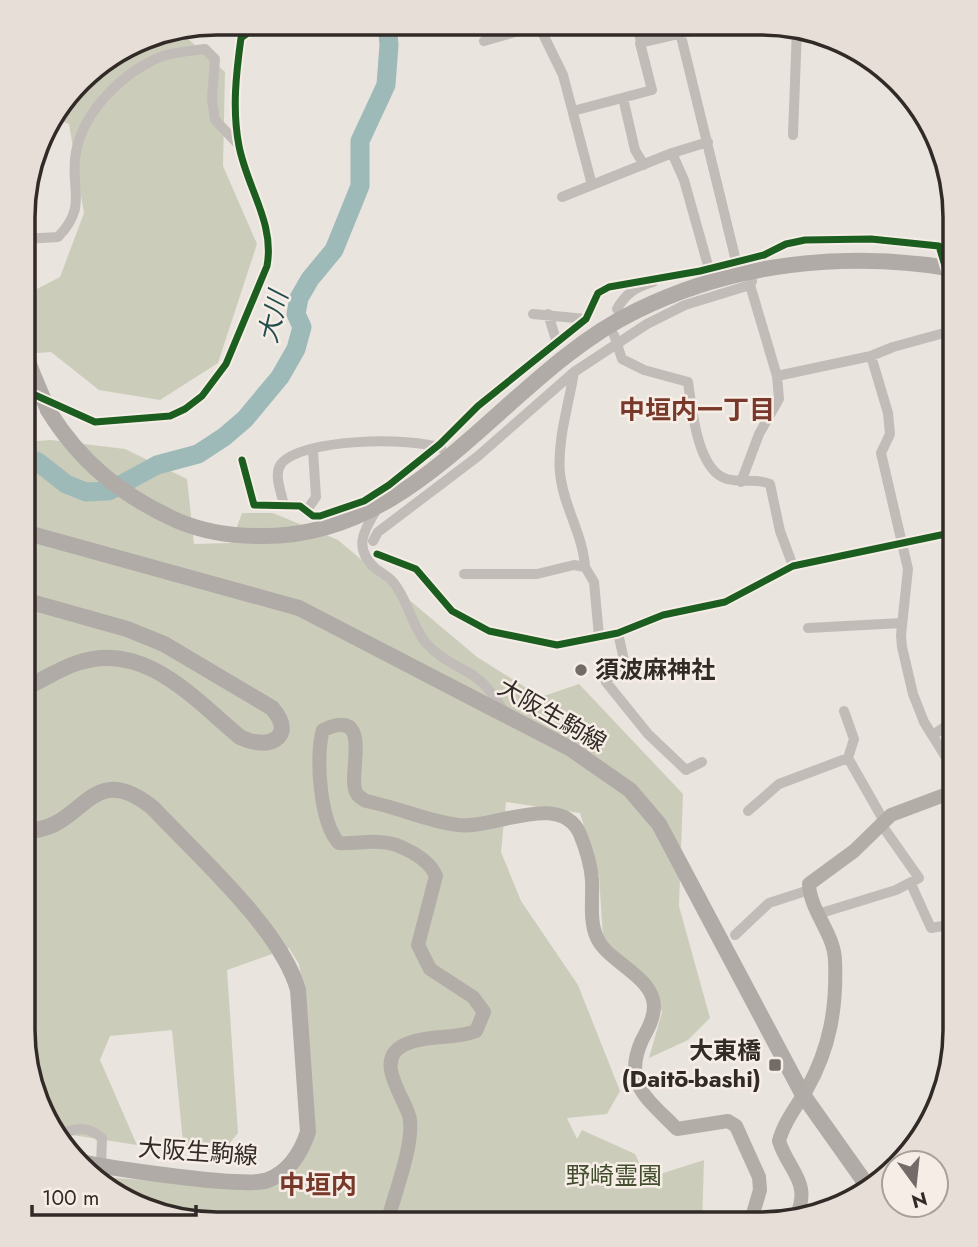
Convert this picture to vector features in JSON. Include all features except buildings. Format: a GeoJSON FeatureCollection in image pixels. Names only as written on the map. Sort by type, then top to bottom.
{"type":"FeatureCollection","features":[{"type":"Feature","properties":{"kind":"main road"},"geometry":{"type":"LineString","coordinates":[[35,379],[48,410],[64,437],[89,464],[146,507],[211,532],[274,536],[336,526],[377,509],[423,478],[539,375],[605,327],[667,297],[753,278],[778,266],[844,260],[919,263],[943,271]]}},
{"type":"Feature","properties":{"kind":"main road","name":"大阪生駒線"},"geometry":{"type":"LineString","coordinates":[[35,535],[299,608],[571,749],[630,790],[659,824],[803,1095],[864,1180]]}},
{"type":"Feature","properties":{"kind":"main road"},"geometry":{"type":"LineString","coordinates":[[35,603],[127,629],[164,644],[272,708],[279,716],[282,727],[279,737],[271,743],[251,743],[240,737],[162,672],[115,656],[77,663],[35,683]]}},
{"type":"Feature","properties":{"kind":"main road"},"geometry":{"type":"LineString","coordinates":[[391,1212],[411,1122],[391,1074],[396,1053],[401,1046],[476,1031],[484,1012],[473,997],[430,969],[418,946],[436,876],[433,867],[427,861],[386,842],[339,843],[330,833],[324,807],[319,743],[323,730],[332,726],[341,726],[352,732],[356,739],[354,786],[357,794],[366,801],[457,825],[541,814],[565,816],[572,822],[580,832],[590,863],[596,935],[605,948],[643,984],[654,1004],[653,1018],[636,1055],[635,1078],[645,1096],[677,1129],[728,1121],[736,1126],[759,1177],[760,1190],[754,1212]]}},
{"type":"Feature","properties":{"kind":"main road","name":"大阪生駒線"},"geometry":{"type":"LineString","coordinates":[[35,829],[50,828],[97,792],[122,789],[153,808],[270,935],[293,972],[298,990],[308,1132],[302,1148],[286,1169],[266,1181],[235,1181],[95,1165]]}},
{"type":"Feature","properties":{"kind":"main road"},"geometry":{"type":"LineString","coordinates":[[799,1209],[803,1195],[801,1183],[779,1141],[782,1130],[829,1044],[834,1006],[835,955],[809,890],[813,879],[854,851],[883,822],[903,810],[943,796]]}},
{"type":"Feature","properties":{"kind":"main road"},"geometry":{"type":"LineString","coordinates":[[102,1166],[103,1171]]}},
{"type":"Feature","properties":{"kind":"street"},"geometry":{"type":"LineString","coordinates":[[35,395],[95,422],[170,416],[185,409],[208,388],[226,364],[267,266],[270,250],[268,233],[245,171],[234,106],[241,38],[245,35]]}},
{"type":"Feature","properties":{"kind":"street"},"geometry":{"type":"LineString","coordinates":[[484,41],[505,35]]}},
{"type":"Feature","properties":{"kind":"street"},"geometry":{"type":"LineString","coordinates":[[545,35],[563,75],[592,185]]}},
{"type":"Feature","properties":{"kind":"street"},"geometry":{"type":"LineString","coordinates":[[573,111],[652,90],[640,35]]}},
{"type":"Feature","properties":{"kind":"street"},"geometry":{"type":"LineString","coordinates":[[642,42],[662,35]]}},
{"type":"Feature","properties":{"kind":"street"},"geometry":{"type":"LineString","coordinates":[[681,35],[736,261]]}},
{"type":"Feature","properties":{"kind":"street"},"geometry":{"type":"LineString","coordinates":[[793,135],[797,39]]}},
{"type":"Feature","properties":{"kind":"street"},"geometry":{"type":"LineString","coordinates":[[35,240],[58,237],[71,224],[78,208],[76,153],[84,130],[104,97],[139,67],[166,55],[205,49],[215,59],[212,99],[215,120],[239,144]]}},
{"type":"Feature","properties":{"kind":"street"},"geometry":{"type":"LineString","coordinates":[[623,98],[635,150],[644,165]]}},
{"type":"Feature","properties":{"kind":"street"},"geometry":{"type":"LineString","coordinates":[[562,197],[672,153],[708,142]]}},
{"type":"Feature","properties":{"kind":"street"},"geometry":{"type":"LineString","coordinates":[[672,153],[684,180],[709,269]]}},
{"type":"Feature","properties":{"kind":"street"},"geometry":{"type":"LineString","coordinates":[[617,309],[623,298],[636,288],[764,255],[786,244],[805,240],[871,239],[939,246],[943,256]]}},
{"type":"Feature","properties":{"kind":"street"},"geometry":{"type":"LineString","coordinates":[[764,255],[778,266]]}},
{"type":"Feature","properties":{"kind":"street"},"geometry":{"type":"LineString","coordinates":[[373,541],[378,532],[464,460],[616,340],[685,304],[753,278],[777,376],[779,399],[759,434],[741,482]]}},
{"type":"Feature","properties":{"kind":"street"},"geometry":{"type":"LineString","coordinates":[[242,460],[254,505],[284,506],[307,510],[313,516],[320,516],[364,501],[440,447],[478,406],[586,319],[598,293],[609,286],[636,280],[662,280]]}},
{"type":"Feature","properties":{"kind":"street"},"geometry":{"type":"LineString","coordinates":[[533,314],[586,319]]}},
{"type":"Feature","properties":{"kind":"street"},"geometry":{"type":"LineString","coordinates":[[548,314],[557,343]]}},
{"type":"Feature","properties":{"kind":"street"},"geometry":{"type":"LineString","coordinates":[[777,376],[871,356],[943,334]]}},
{"type":"Feature","properties":{"kind":"street"},"geometry":{"type":"LineString","coordinates":[[616,340],[622,359],[644,370],[688,382],[695,426],[712,470],[721,477],[741,482],[762,480],[770,484],[780,531],[793,566]]}},
{"type":"Feature","properties":{"kind":"street"},"geometry":{"type":"LineString","coordinates":[[871,356],[888,413],[890,433],[881,453],[908,569],[902,646],[913,694],[943,751]]}},
{"type":"Feature","properties":{"kind":"street"},"geometry":{"type":"LineString","coordinates":[[574,372],[559,473],[584,548],[585,567],[594,582],[599,636]]}},
{"type":"Feature","properties":{"kind":"street"},"geometry":{"type":"LineString","coordinates":[[284,506],[277,472],[282,462],[313,450],[350,441],[440,447]]}},
{"type":"Feature","properties":{"kind":"street"},"geometry":{"type":"LineString","coordinates":[[307,510],[316,497],[313,450]]}},
{"type":"Feature","properties":{"kind":"street"},"geometry":{"type":"LineString","coordinates":[[377,509],[361,535],[368,562],[394,582],[410,619],[426,644],[446,661],[474,676],[489,688],[505,713]]}},
{"type":"Feature","properties":{"kind":"street"},"geometry":{"type":"LineString","coordinates":[[377,554],[416,569],[452,611],[489,631],[557,645],[618,633],[663,615],[725,602],[793,566],[943,535]]}},
{"type":"Feature","properties":{"kind":"street"},"geometry":{"type":"LineString","coordinates":[[464,575],[537,573],[574,565],[585,567]]}},
{"type":"Feature","properties":{"kind":"street"},"geometry":{"type":"LineString","coordinates":[[808,628],[902,624]]}},
{"type":"Feature","properties":{"kind":"street"},"geometry":{"type":"LineString","coordinates":[[618,633],[624,660],[606,682],[648,734],[686,770],[702,762]]}},
{"type":"Feature","properties":{"kind":"street"},"geometry":{"type":"LineString","coordinates":[[818,914],[911,884],[919,878],[883,822],[848,758],[854,740],[845,711]]}},
{"type":"Feature","properties":{"kind":"street"},"geometry":{"type":"LineString","coordinates":[[933,734],[943,728]]}},
{"type":"Feature","properties":{"kind":"street"},"geometry":{"type":"LineString","coordinates":[[748,811],[779,784],[848,758]]}},
{"type":"Feature","properties":{"kind":"street"},"geometry":{"type":"LineString","coordinates":[[911,884],[931,928],[943,926]]}},
{"type":"Feature","properties":{"kind":"street"},"geometry":{"type":"LineString","coordinates":[[735,935],[769,904],[809,890]]}},
{"type":"Feature","properties":{"kind":"street"},"geometry":{"type":"LineString","coordinates":[[67,1132],[83,1127],[93,1129],[103,1138],[102,1166]]}},
{"type":"Feature","properties":{"kind":"green space"},"geometry":{"type":"Polygon","coordinates":[[[187,38],[225,72],[223,166],[257,244],[218,363],[160,400],[99,390],[51,352],[35,353],[35,290],[60,277],[84,213],[69,124],[62,121],[97,80],[126,59],[170,41],[187,38]]]}},
{"type":"Feature","properties":{"kind":"green space","name":"野崎霊園"},"geometry":{"type":"Polygon","coordinates":[[[51,440],[125,449],[187,479],[194,544],[231,543],[242,513],[273,513],[338,540],[477,657],[541,697],[579,684],[683,794],[679,906],[710,1018],[688,1040],[649,1058],[662,1012],[653,988],[603,937],[599,876],[580,813],[506,802],[501,852],[521,901],[578,985],[620,1091],[607,1114],[567,1118],[577,1139],[582,1130],[635,1154],[644,1173],[657,1175],[704,1160],[702,1212],[205,1212],[158,1202],[136,1193],[111,1177],[234,1188],[267,1186],[310,1143],[305,1003],[299,964],[289,948],[227,970],[238,1133],[221,1154],[198,1157],[183,1142],[172,1030],[110,1036],[100,1060],[137,1145],[68,1134],[59,1121],[41,1077],[35,1030],[35,441],[51,440]]]}},
{"type":"Feature","properties":{"kind":"waterway","name":"大川"},"geometry":{"type":"LineString","coordinates":[[35,461],[66,484],[86,492],[109,491],[157,465],[198,454],[224,437],[245,419],[280,377],[296,349],[302,327],[296,314],[299,298],[310,279],[334,250],[360,186],[360,141],[386,85],[388,35]]}},
{"type":"Feature","properties":{"kind":"cycle path"},"geometry":{"type":"LineString","coordinates":[[35,395],[95,422],[170,416],[202,396],[226,364],[267,266],[268,250],[264,220],[243,161],[237,132],[236,78],[241,38],[245,35]]}},
{"type":"Feature","properties":{"kind":"cycle path"},"geometry":{"type":"LineString","coordinates":[[242,460],[254,505],[300,506],[313,516],[320,516],[364,501],[389,485],[440,444],[478,406],[586,319],[598,293],[609,287],[700,271],[764,255],[786,244],[805,240],[871,239],[939,246],[943,259]]}},
{"type":"Feature","properties":{"kind":"cycle path"},"geometry":{"type":"LineString","coordinates":[[377,554],[416,569],[452,611],[489,631],[557,645],[618,633],[663,615],[725,602],[793,566],[943,535]]}},
{"type":"Feature","properties":{"kind":"place","name":"須波麻神社"},"geometry":{"type":"Point","coordinates":[581,670]}},
{"type":"Feature","properties":{"kind":"place","name":"大東橋 (Daitō-bashi)"},"geometry":{"type":"Point","coordinates":[775,1065]}},
{"type":"Feature","properties":{"kind":"district","name":"中垣内一丁目"},"geometry":{"type":"Point","coordinates":[697,410]}},
{"type":"Feature","properties":{"kind":"district","name":"中垣内"},"geometry":{"type":"Point","coordinates":[318,1185]}}]}
